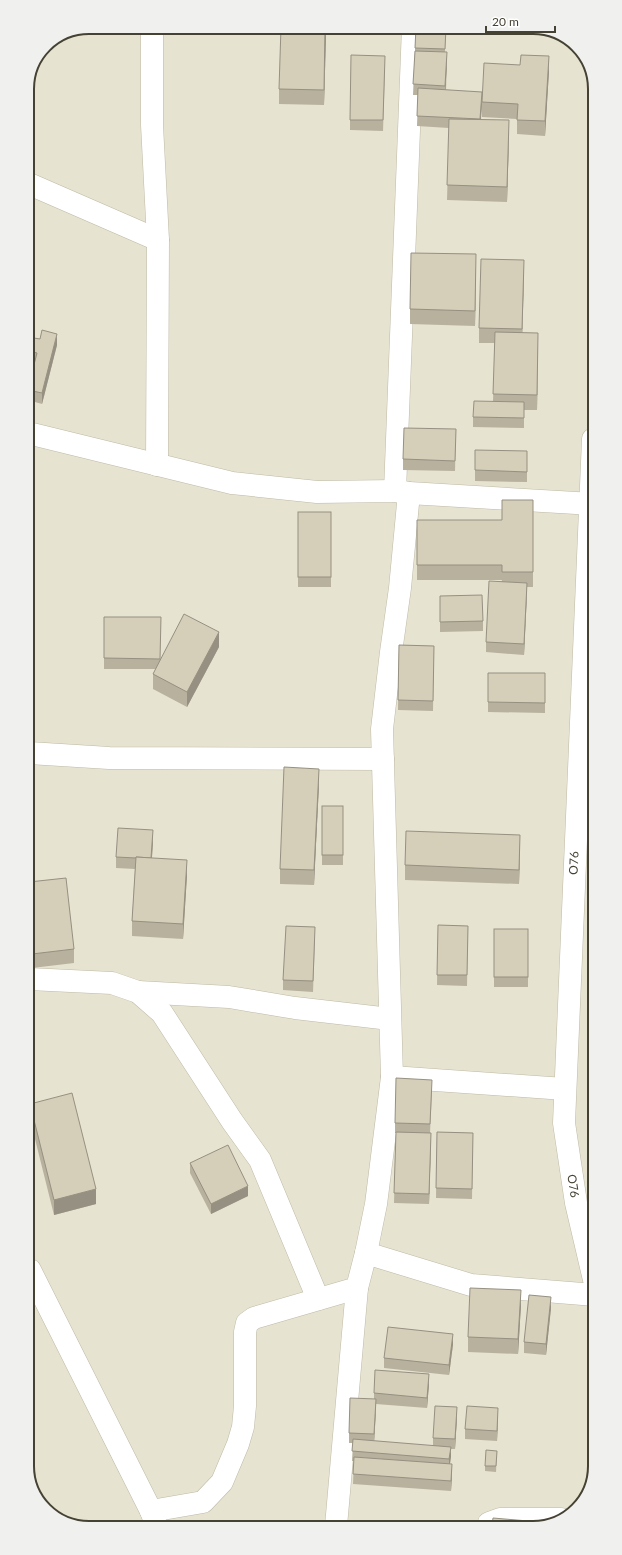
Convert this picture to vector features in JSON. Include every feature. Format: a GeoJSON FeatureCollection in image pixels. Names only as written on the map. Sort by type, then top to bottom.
{"type":"FeatureCollection","features":[{"type":"Feature","properties":{"kind":"street"},"geometry":{"type":"LineString","coordinates":[[152,34],[152,125],[158,240],[157,465]]}},
{"type":"Feature","properties":{"kind":"street"},"geometry":{"type":"LineString","coordinates":[[336,1521],[357,1288],[376,1204],[392,1077],[382,729],[400,588],[413,34]]}},
{"type":"Feature","properties":{"kind":"street"},"geometry":{"type":"LineString","coordinates":[[34,186],[158,240]]}},
{"type":"Feature","properties":{"kind":"street"},"geometry":{"type":"LineString","coordinates":[[34,434],[232,483],[277,489],[317,492],[402,492],[588,504]]}},
{"type":"Feature","properties":{"kind":"street","name":"O76"},"geometry":{"type":"LineString","coordinates":[[588,572],[564,1123],[576,1203],[588,1254]]}},
{"type":"Feature","properties":{"kind":"street"},"geometry":{"type":"LineString","coordinates":[[34,753],[109,758],[383,759]]}},
{"type":"Feature","properties":{"kind":"street"},"geometry":{"type":"LineString","coordinates":[[34,979],[112,983],[138,992],[229,996],[295,1008],[390,1019]]}},
{"type":"Feature","properties":{"kind":"street"},"geometry":{"type":"LineString","coordinates":[[138,992],[162,1013],[232,1121],[260,1160],[318,1299]]}},
{"type":"Feature","properties":{"kind":"street"},"geometry":{"type":"LineString","coordinates":[[392,1077],[565,1089]]}},
{"type":"Feature","properties":{"kind":"street"},"geometry":{"type":"LineString","coordinates":[[366,1253],[471,1285],[588,1294]]}},
{"type":"Feature","properties":{"kind":"street"},"geometry":{"type":"LineString","coordinates":[[34,1278],[154,1519],[203,1502],[222,1482],[238,1444],[243,1427],[245,1406],[245,1332],[247,1323],[254,1318],[357,1288]]}},
{"type":"Feature","properties":{"kind":"street"},"geometry":{"type":"LineString","coordinates":[[494,1521],[500,1519],[547,1519]]}},
{"type":"Feature","properties":{"kind":"shaded area"},"geometry":{"type":"Polygon","coordinates":[[[536,34],[550,37],[566,45],[577,56],[585,72],[588,82],[588,1466],[585,1483],[577,1499],[566,1510],[550,1518],[540,1521],[86,1521],[72,1518],[56,1510],[45,1499],[37,1483],[34,1466],[34,86],[38,68],[50,50],[68,38],[79,35],[536,34]]]}},
{"type":"Feature","properties":{"kind":"building"},"geometry":{"type":"Polygon","coordinates":[[[281,34],[325,34],[324,90],[279,89],[281,34]]]}},
{"type":"Feature","properties":{"kind":"building"},"geometry":{"type":"Polygon","coordinates":[[[416,34],[446,34],[445,49],[415,48],[416,34]]]}},
{"type":"Feature","properties":{"kind":"building"},"geometry":{"type":"Polygon","coordinates":[[[415,51],[447,52],[445,86],[413,84],[415,51]]]}},
{"type":"Feature","properties":{"kind":"building"},"geometry":{"type":"Polygon","coordinates":[[[351,55],[385,56],[383,120],[350,120],[351,55]]]}},
{"type":"Feature","properties":{"kind":"building"},"geometry":{"type":"Polygon","coordinates":[[[521,55],[549,56],[545,121],[517,120],[518,104],[482,102],[484,63],[520,65],[521,55]]]}},
{"type":"Feature","properties":{"kind":"building"},"geometry":{"type":"Polygon","coordinates":[[[418,88],[482,92],[480,119],[417,116],[418,88]]]}},
{"type":"Feature","properties":{"kind":"building"},"geometry":{"type":"Polygon","coordinates":[[[449,119],[509,120],[507,187],[447,185],[449,119]]]}},
{"type":"Feature","properties":{"kind":"building"},"geometry":{"type":"Polygon","coordinates":[[[411,253],[476,254],[475,311],[410,309],[411,253]]]}},
{"type":"Feature","properties":{"kind":"building"},"geometry":{"type":"Polygon","coordinates":[[[481,259],[524,260],[522,329],[479,328],[481,259]]]}},
{"type":"Feature","properties":{"kind":"building"},"geometry":{"type":"Polygon","coordinates":[[[42,330],[57,334],[42,393],[34,391],[34,365],[37,353],[34,352],[34,338],[40,339],[42,330]]]}},
{"type":"Feature","properties":{"kind":"building"},"geometry":{"type":"Polygon","coordinates":[[[495,332],[538,333],[537,395],[493,394],[495,332]]]}},
{"type":"Feature","properties":{"kind":"building"},"geometry":{"type":"Polygon","coordinates":[[[474,401],[524,402],[524,418],[473,417],[474,401]]]}},
{"type":"Feature","properties":{"kind":"building"},"geometry":{"type":"Polygon","coordinates":[[[404,428],[456,429],[455,461],[403,459],[404,428]]]}},
{"type":"Feature","properties":{"kind":"building"},"geometry":{"type":"Polygon","coordinates":[[[475,450],[527,451],[527,472],[475,470],[475,450]]]}},
{"type":"Feature","properties":{"kind":"building"},"geometry":{"type":"Polygon","coordinates":[[[502,500],[533,500],[533,572],[502,572],[502,565],[417,565],[417,520],[502,520],[502,500]]]}},
{"type":"Feature","properties":{"kind":"building"},"geometry":{"type":"Polygon","coordinates":[[[298,512],[331,512],[331,577],[298,577],[298,512]]]}},
{"type":"Feature","properties":{"kind":"building"},"geometry":{"type":"Polygon","coordinates":[[[489,581],[527,583],[524,644],[486,642],[489,581]]]}},
{"type":"Feature","properties":{"kind":"building"},"geometry":{"type":"Polygon","coordinates":[[[482,595],[483,621],[440,622],[440,596],[482,595]]]}},
{"type":"Feature","properties":{"kind":"building"},"geometry":{"type":"Polygon","coordinates":[[[184,614],[219,632],[187,692],[153,674],[184,614]]]}},
{"type":"Feature","properties":{"kind":"building"},"geometry":{"type":"Polygon","coordinates":[[[104,617],[161,617],[160,659],[104,658],[104,617]]]}},
{"type":"Feature","properties":{"kind":"building"},"geometry":{"type":"Polygon","coordinates":[[[399,645],[434,646],[433,701],[398,700],[399,645]]]}},
{"type":"Feature","properties":{"kind":"building"},"geometry":{"type":"Polygon","coordinates":[[[488,673],[545,673],[545,703],[488,702],[488,673]]]}},
{"type":"Feature","properties":{"kind":"building"},"geometry":{"type":"Polygon","coordinates":[[[284,767],[319,769],[314,870],[280,869],[284,767]]]}},
{"type":"Feature","properties":{"kind":"building"},"geometry":{"type":"Polygon","coordinates":[[[322,806],[343,806],[343,855],[322,855],[322,806]]]}},
{"type":"Feature","properties":{"kind":"building"},"geometry":{"type":"Polygon","coordinates":[[[118,828],[153,830],[151,858],[116,857],[118,828]]]}},
{"type":"Feature","properties":{"kind":"building"},"geometry":{"type":"Polygon","coordinates":[[[406,831],[520,835],[519,870],[405,865],[406,831]]]}},
{"type":"Feature","properties":{"kind":"building"},"geometry":{"type":"Polygon","coordinates":[[[136,857],[187,860],[183,924],[132,921],[136,857]]]}},
{"type":"Feature","properties":{"kind":"building"},"geometry":{"type":"Polygon","coordinates":[[[66,878],[74,949],[34,954],[34,881],[66,878]]]}},
{"type":"Feature","properties":{"kind":"building"},"geometry":{"type":"Polygon","coordinates":[[[438,925],[468,926],[467,975],[437,975],[438,925]]]}},
{"type":"Feature","properties":{"kind":"building"},"geometry":{"type":"Polygon","coordinates":[[[286,926],[315,927],[313,981],[283,980],[286,926]]]}},
{"type":"Feature","properties":{"kind":"building"},"geometry":{"type":"Polygon","coordinates":[[[494,929],[528,929],[528,977],[494,977],[494,929]]]}},
{"type":"Feature","properties":{"kind":"building"},"geometry":{"type":"Polygon","coordinates":[[[396,1078],[432,1080],[430,1124],[395,1123],[396,1078]]]}},
{"type":"Feature","properties":{"kind":"building"},"geometry":{"type":"Polygon","coordinates":[[[72,1093],[96,1189],[54,1200],[34,1120],[34,1103],[72,1093]]]}},
{"type":"Feature","properties":{"kind":"building"},"geometry":{"type":"Polygon","coordinates":[[[396,1132],[431,1133],[429,1194],[394,1193],[396,1132]]]}},
{"type":"Feature","properties":{"kind":"building"},"geometry":{"type":"Polygon","coordinates":[[[437,1132],[473,1133],[472,1189],[436,1188],[437,1132]]]}},
{"type":"Feature","properties":{"kind":"building"},"geometry":{"type":"Polygon","coordinates":[[[228,1145],[248,1186],[211,1204],[190,1163],[228,1145]]]}},
{"type":"Feature","properties":{"kind":"building"},"geometry":{"type":"Polygon","coordinates":[[[470,1288],[521,1290],[518,1339],[468,1337],[470,1288]]]}},
{"type":"Feature","properties":{"kind":"building"},"geometry":{"type":"Polygon","coordinates":[[[529,1295],[551,1297],[546,1344],[524,1342],[529,1295]]]}},
{"type":"Feature","properties":{"kind":"building"},"geometry":{"type":"Polygon","coordinates":[[[388,1327],[453,1334],[449,1365],[384,1358],[388,1327]]]}},
{"type":"Feature","properties":{"kind":"building"},"geometry":{"type":"Polygon","coordinates":[[[375,1370],[429,1374],[427,1398],[374,1393],[375,1370]]]}},
{"type":"Feature","properties":{"kind":"building"},"geometry":{"type":"Polygon","coordinates":[[[350,1398],[376,1399],[374,1434],[349,1433],[350,1398]]]}},
{"type":"Feature","properties":{"kind":"building"},"geometry":{"type":"Polygon","coordinates":[[[435,1406],[457,1407],[455,1439],[433,1438],[435,1406]]]}},
{"type":"Feature","properties":{"kind":"building"},"geometry":{"type":"Polygon","coordinates":[[[467,1406],[498,1408],[497,1431],[465,1429],[467,1406]]]}},
{"type":"Feature","properties":{"kind":"building"},"geometry":{"type":"Polygon","coordinates":[[[353,1439],[451,1447],[449,1459],[352,1451],[353,1439]]]}},
{"type":"Feature","properties":{"kind":"building"},"geometry":{"type":"Polygon","coordinates":[[[486,1450],[497,1451],[496,1466],[485,1466],[486,1450]]]}},
{"type":"Feature","properties":{"kind":"building"},"geometry":{"type":"Polygon","coordinates":[[[354,1457],[452,1464],[451,1481],[353,1474],[354,1457]]]}},
{"type":"Feature","properties":{"kind":"building"},"geometry":{"type":"Polygon","coordinates":[[[493,1518],[528,1521],[493,1521],[493,1518]]]}}]}
